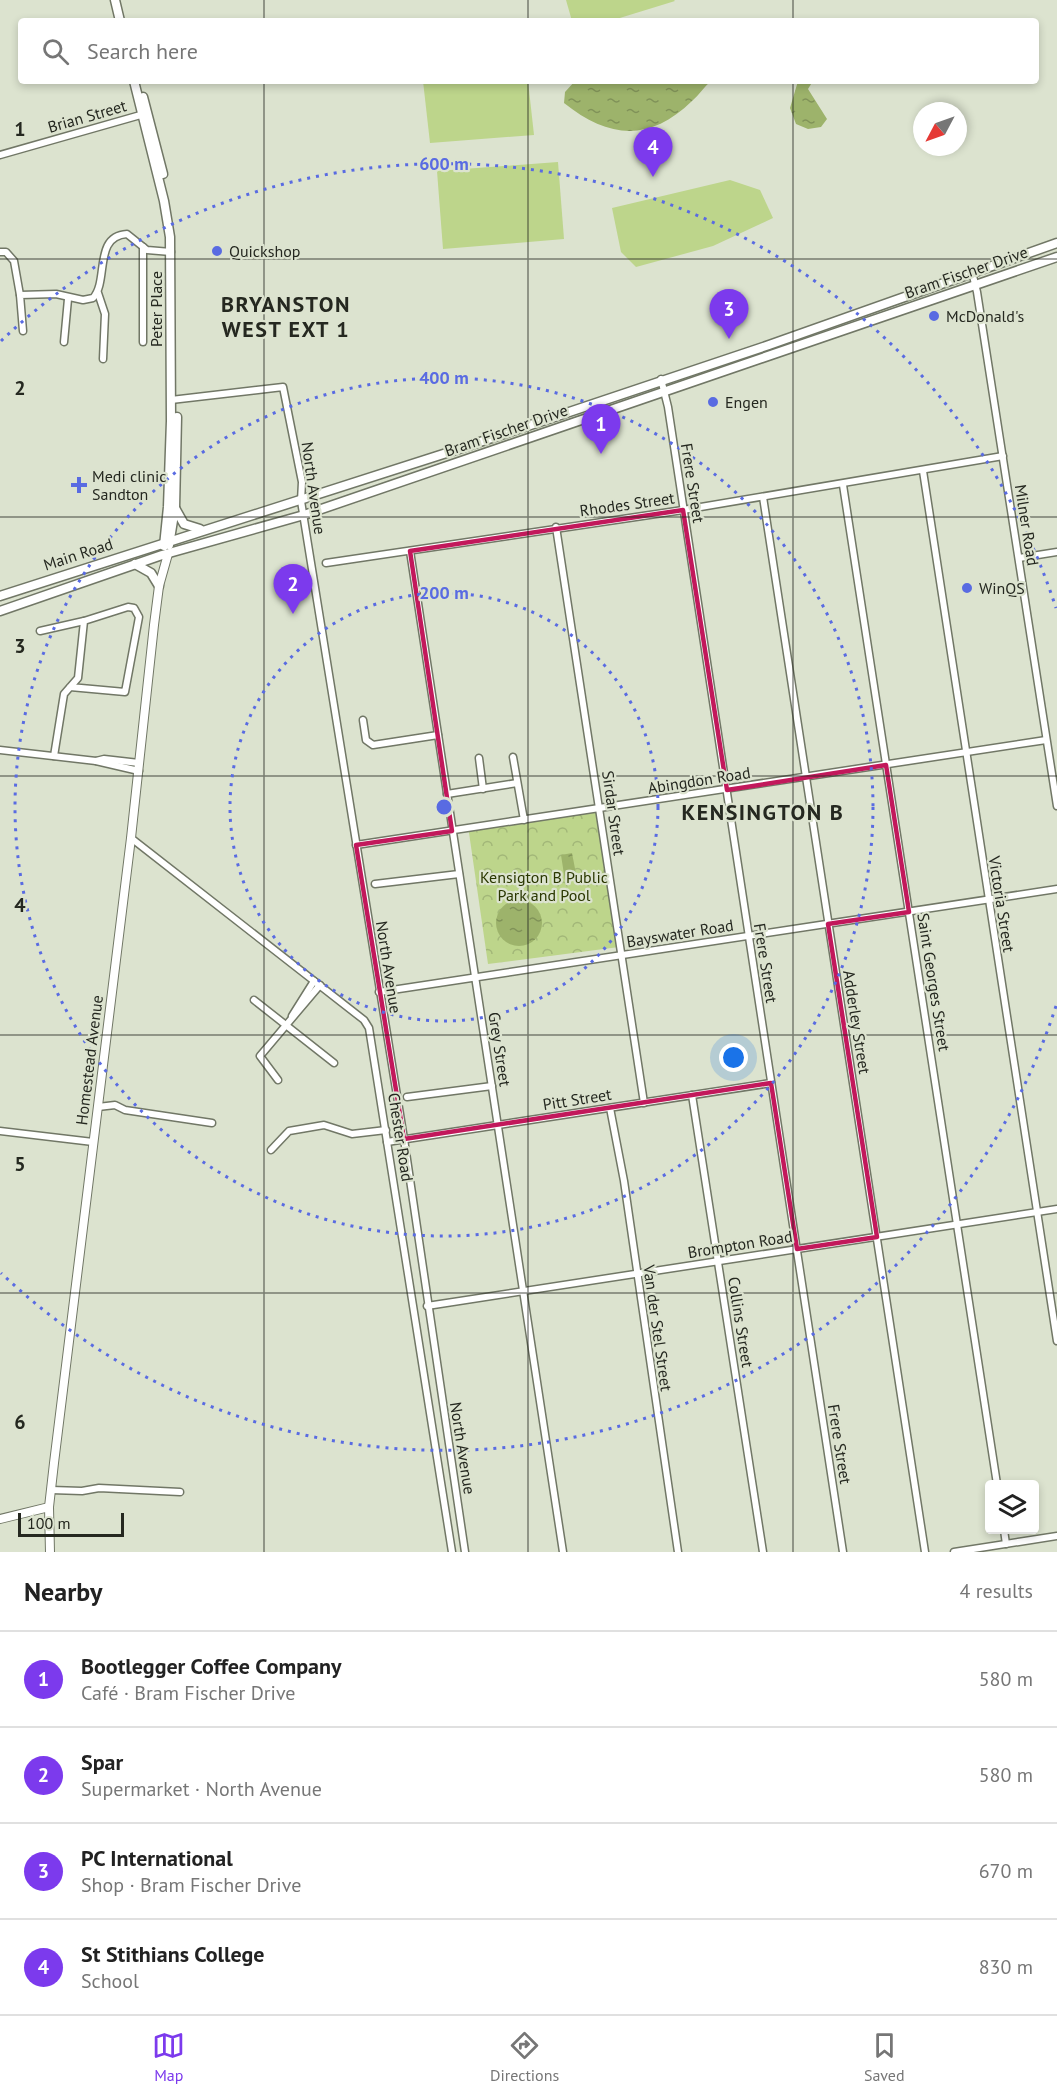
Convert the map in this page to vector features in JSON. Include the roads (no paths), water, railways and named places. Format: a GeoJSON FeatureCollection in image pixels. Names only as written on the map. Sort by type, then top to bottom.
{"type":"FeatureCollection","features":[{"type":"Feature","properties":{"kind":"main road"},"geometry":{"type":"LineString","coordinates":[[115,0],[119,18]]}},
{"type":"Feature","properties":{"kind":"main road"},"geometry":{"type":"LineString","coordinates":[[121,0],[124,18]]}},
{"type":"Feature","properties":{"kind":"main road","name":"Peter Place"},"geometry":{"type":"LineString","coordinates":[[135,84],[163,173],[173,231],[175,508],[167,541]]}},
{"type":"Feature","properties":{"kind":"main road","name":"Peter Place"},"geometry":{"type":"LineString","coordinates":[[139,84],[144,114],[165,201],[171,252],[174,400],[167,541]]}},
{"type":"Feature","properties":{"kind":"main road","name":"Bram Fischer Drive"},"geometry":{"type":"LineString","coordinates":[[167,541],[301,501],[661,379],[769,345],[1057,243]]}},
{"type":"Feature","properties":{"kind":"main road","name":"Bram Fischer Drive"},"geometry":{"type":"LineString","coordinates":[[165,555],[304,515],[1057,256]]}},
{"type":"Feature","properties":{"kind":"main road"},"geometry":{"type":"LineString","coordinates":[[175,508],[184,524],[205,529]]}},
{"type":"Feature","properties":{"kind":"main road"},"geometry":{"type":"LineString","coordinates":[[165,555],[167,541]]}},
{"type":"Feature","properties":{"kind":"main road","name":"Main Road"},"geometry":{"type":"LineString","coordinates":[[0,596],[167,541]]}},
{"type":"Feature","properties":{"kind":"main road","name":"Main Road"},"geometry":{"type":"LineString","coordinates":[[0,611],[165,555]]}},
{"type":"Feature","properties":{"kind":"main road"},"geometry":{"type":"LineString","coordinates":[[135,564],[151,573],[159,586]]}},
{"type":"Feature","properties":{"kind":"street","name":"Brian Street"},"geometry":{"type":"LineString","coordinates":[[0,155],[144,114]]}},
{"type":"Feature","properties":{"kind":"street"},"geometry":{"type":"LineString","coordinates":[[103,359],[105,314],[98,293],[101,265],[110,241],[120,234],[127,234],[143,247],[153,251],[171,252]]}},
{"type":"Feature","properties":{"kind":"street"},"geometry":{"type":"LineString","coordinates":[[143,247],[143,342]]}},
{"type":"Feature","properties":{"kind":"street"},"geometry":{"type":"LineString","coordinates":[[0,252],[6,252],[12,258],[20,295],[23,332]]}},
{"type":"Feature","properties":{"kind":"street","name":"Milner Road"},"geometry":{"type":"LineString","coordinates":[[972,272],[1057,806]]}},
{"type":"Feature","properties":{"kind":"street"},"geometry":{"type":"LineString","coordinates":[[20,295],[57,294],[68,299],[87,300],[98,293]]}},
{"type":"Feature","properties":{"kind":"street"},"geometry":{"type":"LineString","coordinates":[[64,342],[68,299]]}},
{"type":"Feature","properties":{"kind":"street","name":"Frere Street"},"geometry":{"type":"LineString","coordinates":[[661,379],[727,790],[843,1552]]}},
{"type":"Feature","properties":{"kind":"street","name":"North Avenue"},"geometry":{"type":"LineString","coordinates":[[174,400],[284,387],[302,482],[301,501],[404,1139],[465,1552]]}},
{"type":"Feature","properties":{"kind":"street","name":"Rhodes Street"},"geometry":{"type":"LineString","coordinates":[[326,563],[843,485],[1003,456]]}},
{"type":"Feature","properties":{"kind":"street","name":"Victoria Street"},"geometry":{"type":"LineString","coordinates":[[923,471],[987,900],[1057,1341]]}},
{"type":"Feature","properties":{"kind":"street","name":"Saint Georges Street"},"geometry":{"type":"LineString","coordinates":[[843,485],[996,1480]]}},
{"type":"Feature","properties":{"kind":"street","name":"Adderley Street"},"geometry":{"type":"LineString","coordinates":[[763,497],[926,1552]]}},
{"type":"Feature","properties":{"kind":"street","name":"Sirdar Street"},"geometry":{"type":"LineString","coordinates":[[556,527],[644,1102]]}},
{"type":"Feature","properties":{"kind":"street","name":"Grey Street"},"geometry":{"type":"LineString","coordinates":[[410,551],[563,1552]]}},
{"type":"Feature","properties":{"kind":"street"},"geometry":{"type":"LineString","coordinates":[[1019,558],[1057,552]]}},
{"type":"Feature","properties":{"kind":"street","name":"Homestead Avenue"},"geometry":{"type":"LineString","coordinates":[[50,1552],[49,1507],[131,838],[159,586],[165,555]]}},
{"type":"Feature","properties":{"kind":"street"},"geometry":{"type":"LineString","coordinates":[[39,631],[84,621],[128,607],[138,612],[128,688],[122,693],[70,687]]}},
{"type":"Feature","properties":{"kind":"street"},"geometry":{"type":"LineString","coordinates":[[54,756],[64,694],[78,678],[84,621]]}},
{"type":"Feature","properties":{"kind":"street"},"geometry":{"type":"LineString","coordinates":[[363,720],[366,740],[373,746],[438,735]]}},
{"type":"Feature","properties":{"kind":"street","name":"Abingdon Road"},"geometry":{"type":"LineString","coordinates":[[356,845],[1046,740]]}},
{"type":"Feature","properties":{"kind":"street"},"geometry":{"type":"LineString","coordinates":[[0,750],[139,767]]}},
{"type":"Feature","properties":{"kind":"street"},"geometry":{"type":"LineString","coordinates":[[513,757],[524,820]]}},
{"type":"Feature","properties":{"kind":"street"},"geometry":{"type":"LineString","coordinates":[[479,758],[483,789]]}},
{"type":"Feature","properties":{"kind":"street"},"geometry":{"type":"LineString","coordinates":[[447,794],[517,783]]}},
{"type":"Feature","properties":{"kind":"street","name":"Chester Road"},"geometry":{"type":"LineString","coordinates":[[131,838],[364,1020],[369,1028],[452,1552]]}},
{"type":"Feature","properties":{"kind":"street"},"geometry":{"type":"LineString","coordinates":[[375,884],[459,874]]}},
{"type":"Feature","properties":{"kind":"street","name":"Bayswater Road"},"geometry":{"type":"LineString","coordinates":[[379,992],[1057,889]]}},
{"type":"Feature","properties":{"kind":"street"},"geometry":{"type":"LineString","coordinates":[[278,1080],[260,1056],[317,983]]}},
{"type":"Feature","properties":{"kind":"street"},"geometry":{"type":"LineString","coordinates":[[254,1000],[287,1023],[334,1063]]}},
{"type":"Feature","properties":{"kind":"street","name":"Pitt Street"},"geometry":{"type":"LineString","coordinates":[[387,1142],[771,1083]]}},
{"type":"Feature","properties":{"kind":"street"},"geometry":{"type":"LineString","coordinates":[[407,1097],[492,1086]]}},
{"type":"Feature","properties":{"kind":"street","name":"Collins Street"},"geometry":{"type":"LineString","coordinates":[[692,1095],[763,1552]]}},
{"type":"Feature","properties":{"kind":"street"},"geometry":{"type":"LineString","coordinates":[[98,1107],[108,1108],[114,1112],[125,1110],[212,1123]]}},
{"type":"Feature","properties":{"kind":"street","name":"Van der Stel Street"},"geometry":{"type":"LineString","coordinates":[[610,1108],[678,1552]]}},
{"type":"Feature","properties":{"kind":"street"},"geometry":{"type":"LineString","coordinates":[[271,1150],[289,1131],[324,1125],[352,1134],[386,1130]]}},
{"type":"Feature","properties":{"kind":"street"},"geometry":{"type":"LineString","coordinates":[[0,1131],[93,1142]]}},
{"type":"Feature","properties":{"kind":"street","name":"Brompton Road"},"geometry":{"type":"LineString","coordinates":[[427,1306],[1057,1209]]}},
{"type":"Feature","properties":{"kind":"street"},"geometry":{"type":"LineString","coordinates":[[51,1490],[82,1491],[99,1488],[180,1492]]}},
{"type":"Feature","properties":{"kind":"street"},"geometry":{"type":"LineString","coordinates":[[0,1519],[49,1507]]}},
{"type":"Feature","properties":{"kind":"street"},"geometry":{"type":"LineString","coordinates":[[1005,1534],[1006,1544]]}},
{"type":"Feature","properties":{"kind":"street"},"geometry":{"type":"LineString","coordinates":[[954,1552],[1057,1536]]}},
{"type":"Feature","properties":{"kind":"water"},"geometry":{"type":"Polygon","coordinates":[[[572,84],[708,84],[676,115],[660,124],[628,131],[612,129],[580,115],[564,103],[565,92],[572,84]]]}},
{"type":"Feature","properties":{"kind":"water"},"geometry":{"type":"Polygon","coordinates":[[[797,84],[811,84],[808,89],[827,119],[821,127],[808,129],[796,124],[790,108],[797,84]]]}},
{"type":"Feature","properties":{"kind":"water"},"geometry":{"type":"Polygon","coordinates":[[[572,853],[577,879],[565,881],[561,855],[572,853]]]}},
{"type":"Feature","properties":{"kind":"water"},"geometry":{"type":"Polygon","coordinates":[[[519,900],[535,907],[542,923],[535,939],[519,946],[503,939],[496,923],[503,907],[519,900]]]}},
{"type":"Feature","properties":{"kind":"place","name":"St Stithians College"},"geometry":{"type":"Point","coordinates":[653,177]}},
{"type":"Feature","properties":{"kind":"place","name":"Quickshop"},"geometry":{"type":"Point","coordinates":[217,251]}},
{"type":"Feature","properties":{"kind":"place","name":"McDonald's"},"geometry":{"type":"Point","coordinates":[934,316]}},
{"type":"Feature","properties":{"kind":"place","name":"PC International"},"geometry":{"type":"Point","coordinates":[729,339]}},
{"type":"Feature","properties":{"kind":"place","name":"Engen"},"geometry":{"type":"Point","coordinates":[713,402]}},
{"type":"Feature","properties":{"kind":"place","name":"Bootlegger Coffee Company"},"geometry":{"type":"Point","coordinates":[601,454]}},
{"type":"Feature","properties":{"kind":"place","name":"Medi clinic Sandton"},"geometry":{"type":"Point","coordinates":[79,485]}},
{"type":"Feature","properties":{"kind":"place","name":"WinQS"},"geometry":{"type":"Point","coordinates":[967,588]}},
{"type":"Feature","properties":{"kind":"place","name":"Spar"},"geometry":{"type":"Point","coordinates":[293,614]}},
{"type":"Feature","properties":{"kind":"district","name":"BRYANSTON WEST EXT 1"},"geometry":{"type":"Point","coordinates":[286,316]}},
{"type":"Feature","properties":{"kind":"district","name":"KENSINGTON B"},"geometry":{"type":"Point","coordinates":[763,812]}},
{"type":"Feature","properties":{"kind":"park label","name":"Kensigton B Public Park and Pool"},"geometry":{"type":"Point","coordinates":[544,886]}}]}
